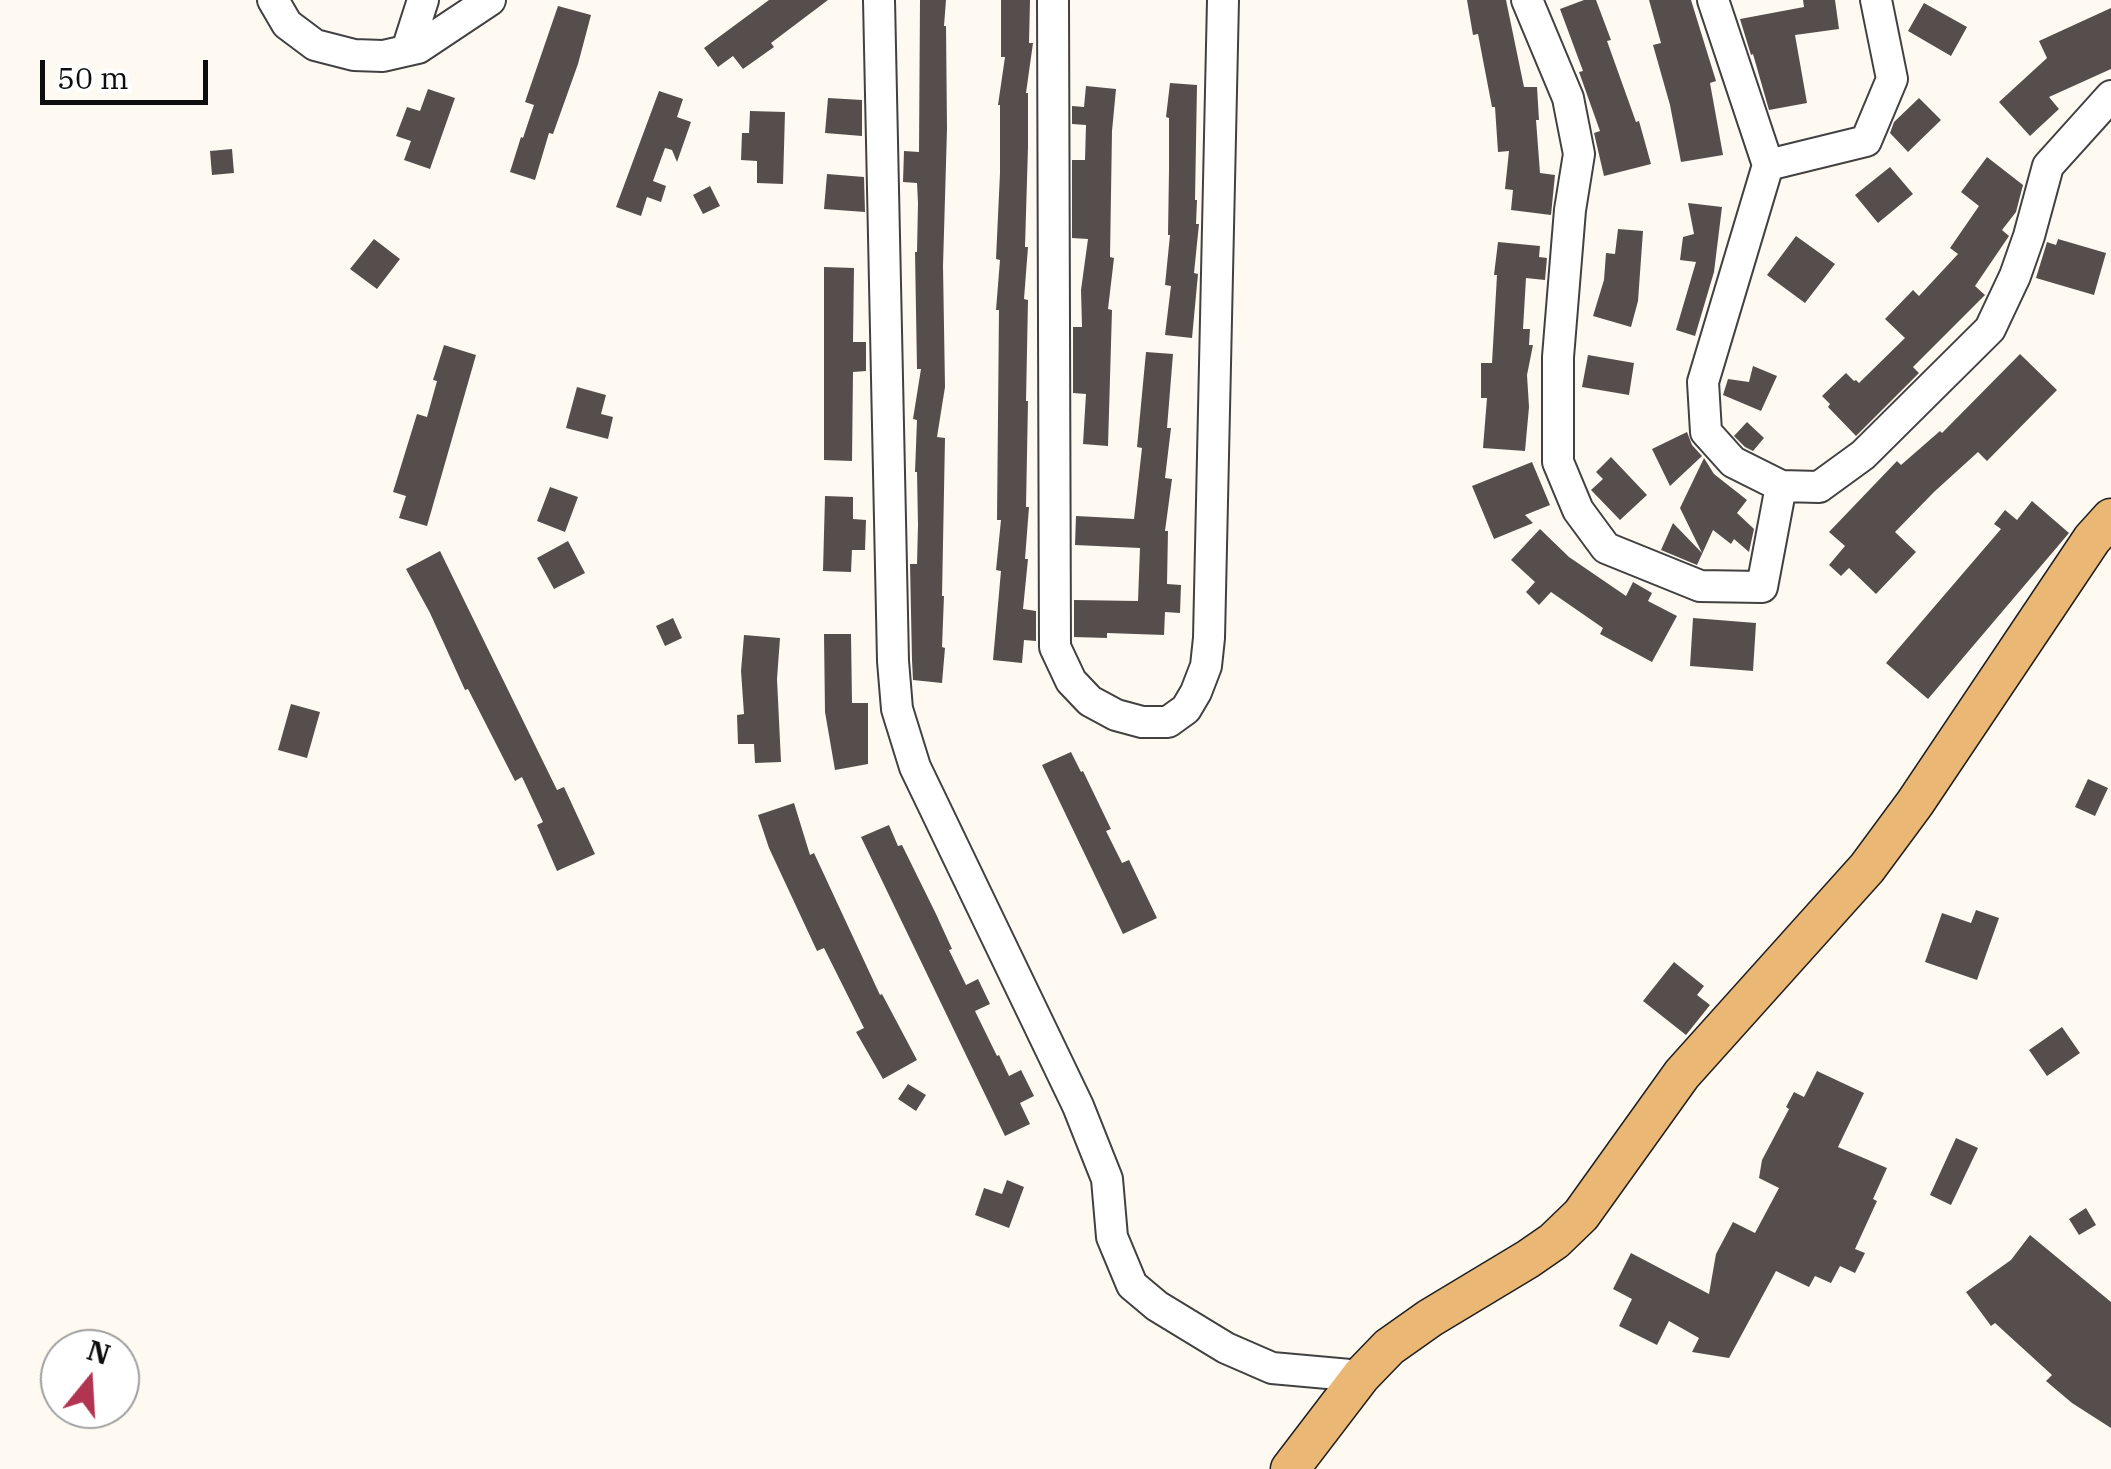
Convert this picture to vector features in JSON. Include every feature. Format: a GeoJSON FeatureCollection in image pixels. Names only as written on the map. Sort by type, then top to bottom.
{"type":"FeatureCollection","features":[{"type":"Feature","properties":{"kind":"main road"},"geometry":{"type":"LineString","coordinates":[[1290,1469],[1360,1376],[1389,1347],[1528,1259],[1580,1215],[1682,1074],[1867,868],[2092,540],[2111,518]]}},
{"type":"Feature","properties":{"kind":"street"},"geometry":{"type":"LineString","coordinates":[[273,0],[287,24],[316,44],[354,55],[384,56],[418,48],[490,0]]}},
{"type":"Feature","properties":{"kind":"street"},"geometry":{"type":"LineString","coordinates":[[408,50],[423,0]]}},
{"type":"Feature","properties":{"kind":"street"},"geometry":{"type":"LineString","coordinates":[[879,0],[893,661],[898,710],[916,766],[1078,1106],[1106,1178],[1112,1237],[1132,1286],[1226,1348],[1272,1368],[1360,1376]]}},
{"type":"Feature","properties":{"kind":"street"},"geometry":{"type":"LineString","coordinates":[[1053,0],[1055,647],[1071,681],[1090,701],[1116,716],[1168,722],[1186,709],[1196,692],[1206,666],[1209,638],[1223,0]]}},
{"type":"Feature","properties":{"kind":"street"},"geometry":{"type":"LineString","coordinates":[[1528,0],[1568,98],[1579,154],[1570,210],[1558,357],[1558,462],[1578,510],[1606,548],[1700,586],[1762,586],[1782,486]]}},
{"type":"Feature","properties":{"kind":"street"},"geometry":{"type":"LineString","coordinates":[[1713,0],[1768,165],[1703,382],[1706,432],[1733,462],[1782,486],[1819,487],[1863,455],[1990,329],[2024,250],[2048,166],[2111,96]]}},
{"type":"Feature","properties":{"kind":"street"},"geometry":{"type":"LineString","coordinates":[[1768,165],[1866,141],[1892,79],[1876,0]]}},
{"type":"Feature","properties":{"kind":"building"},"geometry":{"type":"Polygon","coordinates":[[[769,0],[828,0],[743,69],[733,56],[718,67],[704,48],[769,0]]]}},
{"type":"Feature","properties":{"kind":"building"},"geometry":{"type":"Polygon","coordinates":[[[920,0],[946,0],[945,387],[937,437],[945,438],[942,683],[913,680],[912,660],[910,564],[917,564],[918,525],[917,420],[913,419],[921,369],[917,369],[918,203],[917,183],[903,182],[904,151],[919,152],[920,0]]]}},
{"type":"Feature","properties":{"kind":"building"},"geometry":{"type":"Polygon","coordinates":[[[1001,0],[1030,0],[1029,43],[1033,43],[1026,93],[1028,247],[1024,299],[1028,300],[1029,507],[1023,609],[1036,611],[1036,641],[1024,640],[1022,663],[993,660],[1001,571],[996,570],[1001,520],[997,520],[996,310],[1000,260],[996,259],[998,105],[1005,57],[1001,57],[1001,0]]]}},
{"type":"Feature","properties":{"kind":"building"},"geometry":{"type":"Polygon","coordinates":[[[1467,0],[1506,0],[1524,87],[1537,87],[1540,173],[1555,175],[1551,215],[1511,210],[1513,190],[1505,189],[1509,151],[1498,152],[1495,107],[1478,34],[1473,35],[1467,0]]]}},
{"type":"Feature","properties":{"kind":"building"},"geometry":{"type":"Polygon","coordinates":[[[1596,0],[1651,164],[1604,176],[1594,133],[1600,131],[1560,9],[1596,0]]]}},
{"type":"Feature","properties":{"kind":"building"},"geometry":{"type":"Polygon","coordinates":[[[1649,0],[1691,0],[1716,81],[1710,83],[1723,155],[1681,162],[1653,45],[1661,43],[1649,0]]]}},
{"type":"Feature","properties":{"kind":"building"},"geometry":{"type":"Polygon","coordinates":[[[1803,0],[1835,0],[1839,29],[1795,35],[1807,103],[1769,110],[1740,19],[1804,7],[1803,0]]]}},
{"type":"Feature","properties":{"kind":"building"},"geometry":{"type":"Polygon","coordinates":[[[1924,3],[1967,27],[1951,56],[1908,31],[1924,3]]]}},
{"type":"Feature","properties":{"kind":"building"},"geometry":{"type":"Polygon","coordinates":[[[558,6],[591,15],[578,64],[553,134],[549,133],[535,180],[510,172],[534,105],[525,102],[558,6]]]}},
{"type":"Feature","properties":{"kind":"building"},"geometry":{"type":"Polygon","coordinates":[[[2111,8],[2111,69],[2049,97],[2059,109],[2030,136],[1999,102],[2047,58],[2039,41],[2111,8]]]}},
{"type":"Feature","properties":{"kind":"building"},"geometry":{"type":"Polygon","coordinates":[[[1170,83],[1197,85],[1195,200],[1199,224],[1192,338],[1165,335],[1171,286],[1165,285],[1170,235],[1166,117],[1170,83]]]}},
{"type":"Feature","properties":{"kind":"building"},"geometry":{"type":"Polygon","coordinates":[[[1086,86],[1116,89],[1110,257],[1114,258],[1108,309],[1112,310],[1108,446],[1083,444],[1086,394],[1073,393],[1073,327],[1082,327],[1081,290],[1088,239],[1072,238],[1072,160],[1085,160],[1086,125],[1072,124],[1072,106],[1084,107],[1086,86]]]}},
{"type":"Feature","properties":{"kind":"building"},"geometry":{"type":"Polygon","coordinates":[[[428,89],[455,98],[430,169],[404,160],[411,141],[396,136],[407,107],[420,111],[428,89]]]}},
{"type":"Feature","properties":{"kind":"building"},"geometry":{"type":"Polygon","coordinates":[[[659,91],[683,99],[677,117],[691,122],[677,162],[672,150],[665,148],[653,181],[666,186],[661,202],[647,197],[641,216],[616,207],[659,91]]]}},
{"type":"Feature","properties":{"kind":"building"},"geometry":{"type":"Polygon","coordinates":[[[828,98],[862,100],[862,136],[825,133],[828,98]]]}},
{"type":"Feature","properties":{"kind":"building"},"geometry":{"type":"Polygon","coordinates":[[[1919,98],[1941,120],[1908,152],[1890,133],[1894,122],[1919,98]]]}},
{"type":"Feature","properties":{"kind":"building"},"geometry":{"type":"Polygon","coordinates":[[[750,111],[785,112],[783,184],[757,183],[757,161],[741,160],[742,133],[749,133],[750,111]]]}},
{"type":"Feature","properties":{"kind":"building"},"geometry":{"type":"Polygon","coordinates":[[[232,149],[234,173],[212,175],[210,151],[232,149]]]}},
{"type":"Feature","properties":{"kind":"building"},"geometry":{"type":"Polygon","coordinates":[[[1987,157],[2023,185],[2016,212],[2002,230],[2009,236],[1975,286],[1985,295],[1913,367],[1919,373],[1856,436],[1822,396],[1846,373],[1859,383],[1905,338],[1885,319],[1913,290],[1919,296],[1958,254],[1950,248],[1979,206],[1961,192],[1987,157]]]}},
{"type":"Feature","properties":{"kind":"building"},"geometry":{"type":"Polygon","coordinates":[[[1890,167],[1913,194],[1878,223],[1855,195],[1890,167]]]}},
{"type":"Feature","properties":{"kind":"building"},"geometry":{"type":"Polygon","coordinates":[[[827,174],[864,177],[865,212],[824,209],[827,174]]]}},
{"type":"Feature","properties":{"kind":"building"},"geometry":{"type":"Polygon","coordinates":[[[710,186],[720,206],[703,214],[693,195],[710,186]]]}},
{"type":"Feature","properties":{"kind":"building"},"geometry":{"type":"Polygon","coordinates":[[[1688,203],[1722,207],[1714,272],[1695,336],[1676,330],[1696,262],[1680,260],[1683,237],[1694,234],[1688,203]]]}},
{"type":"Feature","properties":{"kind":"building"},"geometry":{"type":"Polygon","coordinates":[[[1618,229],[1643,231],[1638,301],[1631,327],[1593,316],[1604,280],[1606,253],[1615,254],[1618,229]]]}},
{"type":"Feature","properties":{"kind":"building"},"geometry":{"type":"Polygon","coordinates":[[[1796,236],[1835,264],[1805,303],[1767,275],[1796,236]]]}},
{"type":"Feature","properties":{"kind":"building"},"geometry":{"type":"Polygon","coordinates":[[[374,239],[400,259],[377,289],[350,269],[374,239]]]}},
{"type":"Feature","properties":{"kind":"building"},"geometry":{"type":"Polygon","coordinates":[[[2058,239],[2106,253],[2094,295],[2036,278],[2047,242],[2056,245],[2058,239]]]}},
{"type":"Feature","properties":{"kind":"building"},"geometry":{"type":"Polygon","coordinates":[[[1498,242],[1540,246],[1539,257],[1547,258],[1545,280],[1526,278],[1523,329],[1530,329],[1529,345],[1533,345],[1527,375],[1525,451],[1483,448],[1487,398],[1481,398],[1481,363],[1492,363],[1498,242]]]}},
{"type":"Feature","properties":{"kind":"building"},"geometry":{"type":"Polygon","coordinates":[[[824,267],[854,268],[853,342],[866,342],[866,371],[853,372],[852,461],[824,460],[824,267]]]}},
{"type":"Feature","properties":{"kind":"building"},"geometry":{"type":"Polygon","coordinates":[[[444,345],[476,355],[427,526],[399,518],[406,496],[393,492],[417,414],[427,417],[444,345]]]}},
{"type":"Feature","properties":{"kind":"building"},"geometry":{"type":"Polygon","coordinates":[[[1146,352],[1173,354],[1165,478],[1172,479],[1165,531],[1167,584],[1181,585],[1180,613],[1165,612],[1164,635],[1107,633],[1107,638],[1074,637],[1074,600],[1138,601],[1140,548],[1075,545],[1076,516],[1134,519],[1146,352]]]}},
{"type":"Feature","properties":{"kind":"building"},"geometry":{"type":"Polygon","coordinates":[[[2020,354],[2057,390],[1987,461],[1978,452],[1895,532],[1916,552],[1876,594],[1849,568],[1841,576],[1829,565],[1845,546],[1829,532],[1897,461],[1901,465],[1942,433],[2020,354]]]}},
{"type":"Feature","properties":{"kind":"building"},"geometry":{"type":"Polygon","coordinates":[[[1588,355],[1634,363],[1629,395],[1582,387],[1588,355]]]}},
{"type":"Feature","properties":{"kind":"building"},"geometry":{"type":"Polygon","coordinates":[[[1753,366],[1777,376],[1761,411],[1723,395],[1728,379],[1749,382],[1753,366]]]}},
{"type":"Feature","properties":{"kind":"building"},"geometry":{"type":"Polygon","coordinates":[[[577,387],[606,395],[601,414],[613,417],[608,439],[566,428],[577,387]]]}},
{"type":"Feature","properties":{"kind":"building"},"geometry":{"type":"Polygon","coordinates":[[[1747,422],[1764,438],[1753,451],[1734,436],[1747,422]]]}},
{"type":"Feature","properties":{"kind":"building"},"geometry":{"type":"Polygon","coordinates":[[[1687,432],[1702,456],[1670,486],[1652,449],[1687,432]]]}},
{"type":"Feature","properties":{"kind":"building"},"geometry":{"type":"Polygon","coordinates":[[[1611,457],[1647,495],[1620,520],[1591,490],[1603,479],[1596,472],[1611,457]]]}},
{"type":"Feature","properties":{"kind":"building"},"geometry":{"type":"Polygon","coordinates":[[[1704,458],[1714,474],[1747,500],[1737,513],[1754,529],[1749,552],[1734,539],[1731,544],[1713,530],[1697,565],[1661,550],[1673,523],[1702,553],[1680,508],[1704,458]]]}},
{"type":"Feature","properties":{"kind":"building"},"geometry":{"type":"Polygon","coordinates":[[[1532,462],[1550,505],[1525,515],[1533,523],[1494,539],[1472,486],[1532,462]]]}},
{"type":"Feature","properties":{"kind":"building"},"geometry":{"type":"Polygon","coordinates":[[[550,487],[578,497],[565,532],[537,521],[550,487]]]}},
{"type":"Feature","properties":{"kind":"building"},"geometry":{"type":"Polygon","coordinates":[[[825,496],[853,497],[853,519],[866,520],[865,550],[852,550],[851,572],[823,571],[825,496]]]}},
{"type":"Feature","properties":{"kind":"building"},"geometry":{"type":"Polygon","coordinates":[[[2032,501],[2069,533],[1928,699],[1886,663],[2001,529],[1994,524],[2005,510],[2017,520],[2032,501]]]}},
{"type":"Feature","properties":{"kind":"building"},"geometry":{"type":"Polygon","coordinates":[[[1540,529],[1569,557],[1626,596],[1633,582],[1652,593],[1648,601],[1677,616],[1652,662],[1600,634],[1603,628],[1551,592],[1539,605],[1526,592],[1535,582],[1511,560],[1540,529]]]}},
{"type":"Feature","properties":{"kind":"building"},"geometry":{"type":"Polygon","coordinates":[[[568,541],[585,573],[554,589],[537,558],[568,541]]]}},
{"type":"Feature","properties":{"kind":"building"},"geometry":{"type":"Polygon","coordinates":[[[440,551],[557,790],[564,787],[595,854],[557,871],[537,825],[543,822],[522,777],[515,781],[406,569],[440,551]]]}},
{"type":"Feature","properties":{"kind":"building"},"geometry":{"type":"Polygon","coordinates":[[[673,618],[682,638],[665,646],[656,626],[673,618]]]}},
{"type":"Feature","properties":{"kind":"building"},"geometry":{"type":"Polygon","coordinates":[[[1693,618],[1756,623],[1753,671],[1690,666],[1693,618]]]}},
{"type":"Feature","properties":{"kind":"building"},"geometry":{"type":"Polygon","coordinates":[[[824,634],[851,634],[852,703],[868,703],[868,764],[835,770],[825,712],[824,634]]]}},
{"type":"Feature","properties":{"kind":"building"},"geometry":{"type":"Polygon","coordinates":[[[744,635],[780,638],[777,679],[781,762],[755,763],[754,744],[738,744],[737,715],[744,714],[744,635]]]}},
{"type":"Feature","properties":{"kind":"building"},"geometry":{"type":"Polygon","coordinates":[[[291,704],[320,712],[307,758],[278,750],[291,704]]]}},
{"type":"Feature","properties":{"kind":"building"},"geometry":{"type":"Polygon","coordinates":[[[1071,752],[1111,829],[1106,831],[1122,863],[1129,860],[1157,918],[1123,934],[1042,765],[1071,752]]]}},
{"type":"Feature","properties":{"kind":"building"},"geometry":{"type":"Polygon","coordinates":[[[2088,779],[2108,788],[2095,816],[2075,807],[2088,779]]]}},
{"type":"Feature","properties":{"kind":"building"},"geometry":{"type":"Polygon","coordinates":[[[794,803],[810,855],[814,853],[880,995],[917,1060],[883,1079],[856,1032],[864,1028],[824,948],[817,951],[769,848],[758,815],[794,803]]]}},
{"type":"Feature","properties":{"kind":"building"},"geometry":{"type":"Polygon","coordinates":[[[889,825],[936,914],[966,985],[978,979],[990,1004],[975,1011],[997,1056],[1009,1076],[1021,1070],[1034,1096],[1020,1103],[1030,1124],[1005,1136],[861,837],[889,825]]]}},
{"type":"Feature","properties":{"kind":"building"},"geometry":{"type":"Polygon","coordinates":[[[1976,910],[1999,918],[1977,980],[1925,962],[1942,913],[1971,923],[1976,910]]]}},
{"type":"Feature","properties":{"kind":"building"},"geometry":{"type":"Polygon","coordinates":[[[1674,962],[1704,986],[1697,995],[1710,1005],[1686,1035],[1643,1001],[1674,962]]]}},
{"type":"Feature","properties":{"kind":"building"},"geometry":{"type":"Polygon","coordinates":[[[2062,1027],[2080,1053],[2047,1076],[2029,1050],[2062,1027]]]}},
{"type":"Feature","properties":{"kind":"building"},"geometry":{"type":"Polygon","coordinates":[[[1817,1071],[1864,1093],[1838,1147],[1887,1168],[1855,1249],[1865,1253],[1855,1273],[1840,1266],[1831,1283],[1815,1276],[1809,1287],[1776,1271],[1729,1358],[1692,1352],[1699,1338],[1669,1321],[1657,1345],[1619,1326],[1632,1299],[1613,1289],[1631,1253],[1709,1294],[1716,1254],[1733,1222],[1755,1233],[1779,1188],[1759,1178],[1762,1160],[1794,1092],[1804,1097],[1817,1071]]]}},
{"type":"Feature","properties":{"kind":"building"},"geometry":{"type":"Polygon","coordinates":[[[908,1084],[926,1095],[916,1111],[898,1099],[908,1084]]]}},
{"type":"Feature","properties":{"kind":"building"},"geometry":{"type":"Polygon","coordinates":[[[1956,1138],[1978,1148],[1951,1205],[1930,1195],[1956,1138]]]}},
{"type":"Feature","properties":{"kind":"building"},"geometry":{"type":"Polygon","coordinates":[[[1007,1180],[1024,1187],[1009,1228],[975,1215],[984,1188],[1002,1194],[1007,1180]]]}},
{"type":"Feature","properties":{"kind":"building"},"geometry":{"type":"Polygon","coordinates":[[[2086,1208],[2096,1225],[2079,1235],[2069,1219],[2086,1208]]]}},
{"type":"Feature","properties":{"kind":"building"},"geometry":{"type":"Polygon","coordinates":[[[2030,1235],[2111,1302],[2111,1428],[2046,1381],[2052,1375],[1995,1323],[1991,1326],[1966,1292],[2011,1260],[2030,1235]]]}}]}
